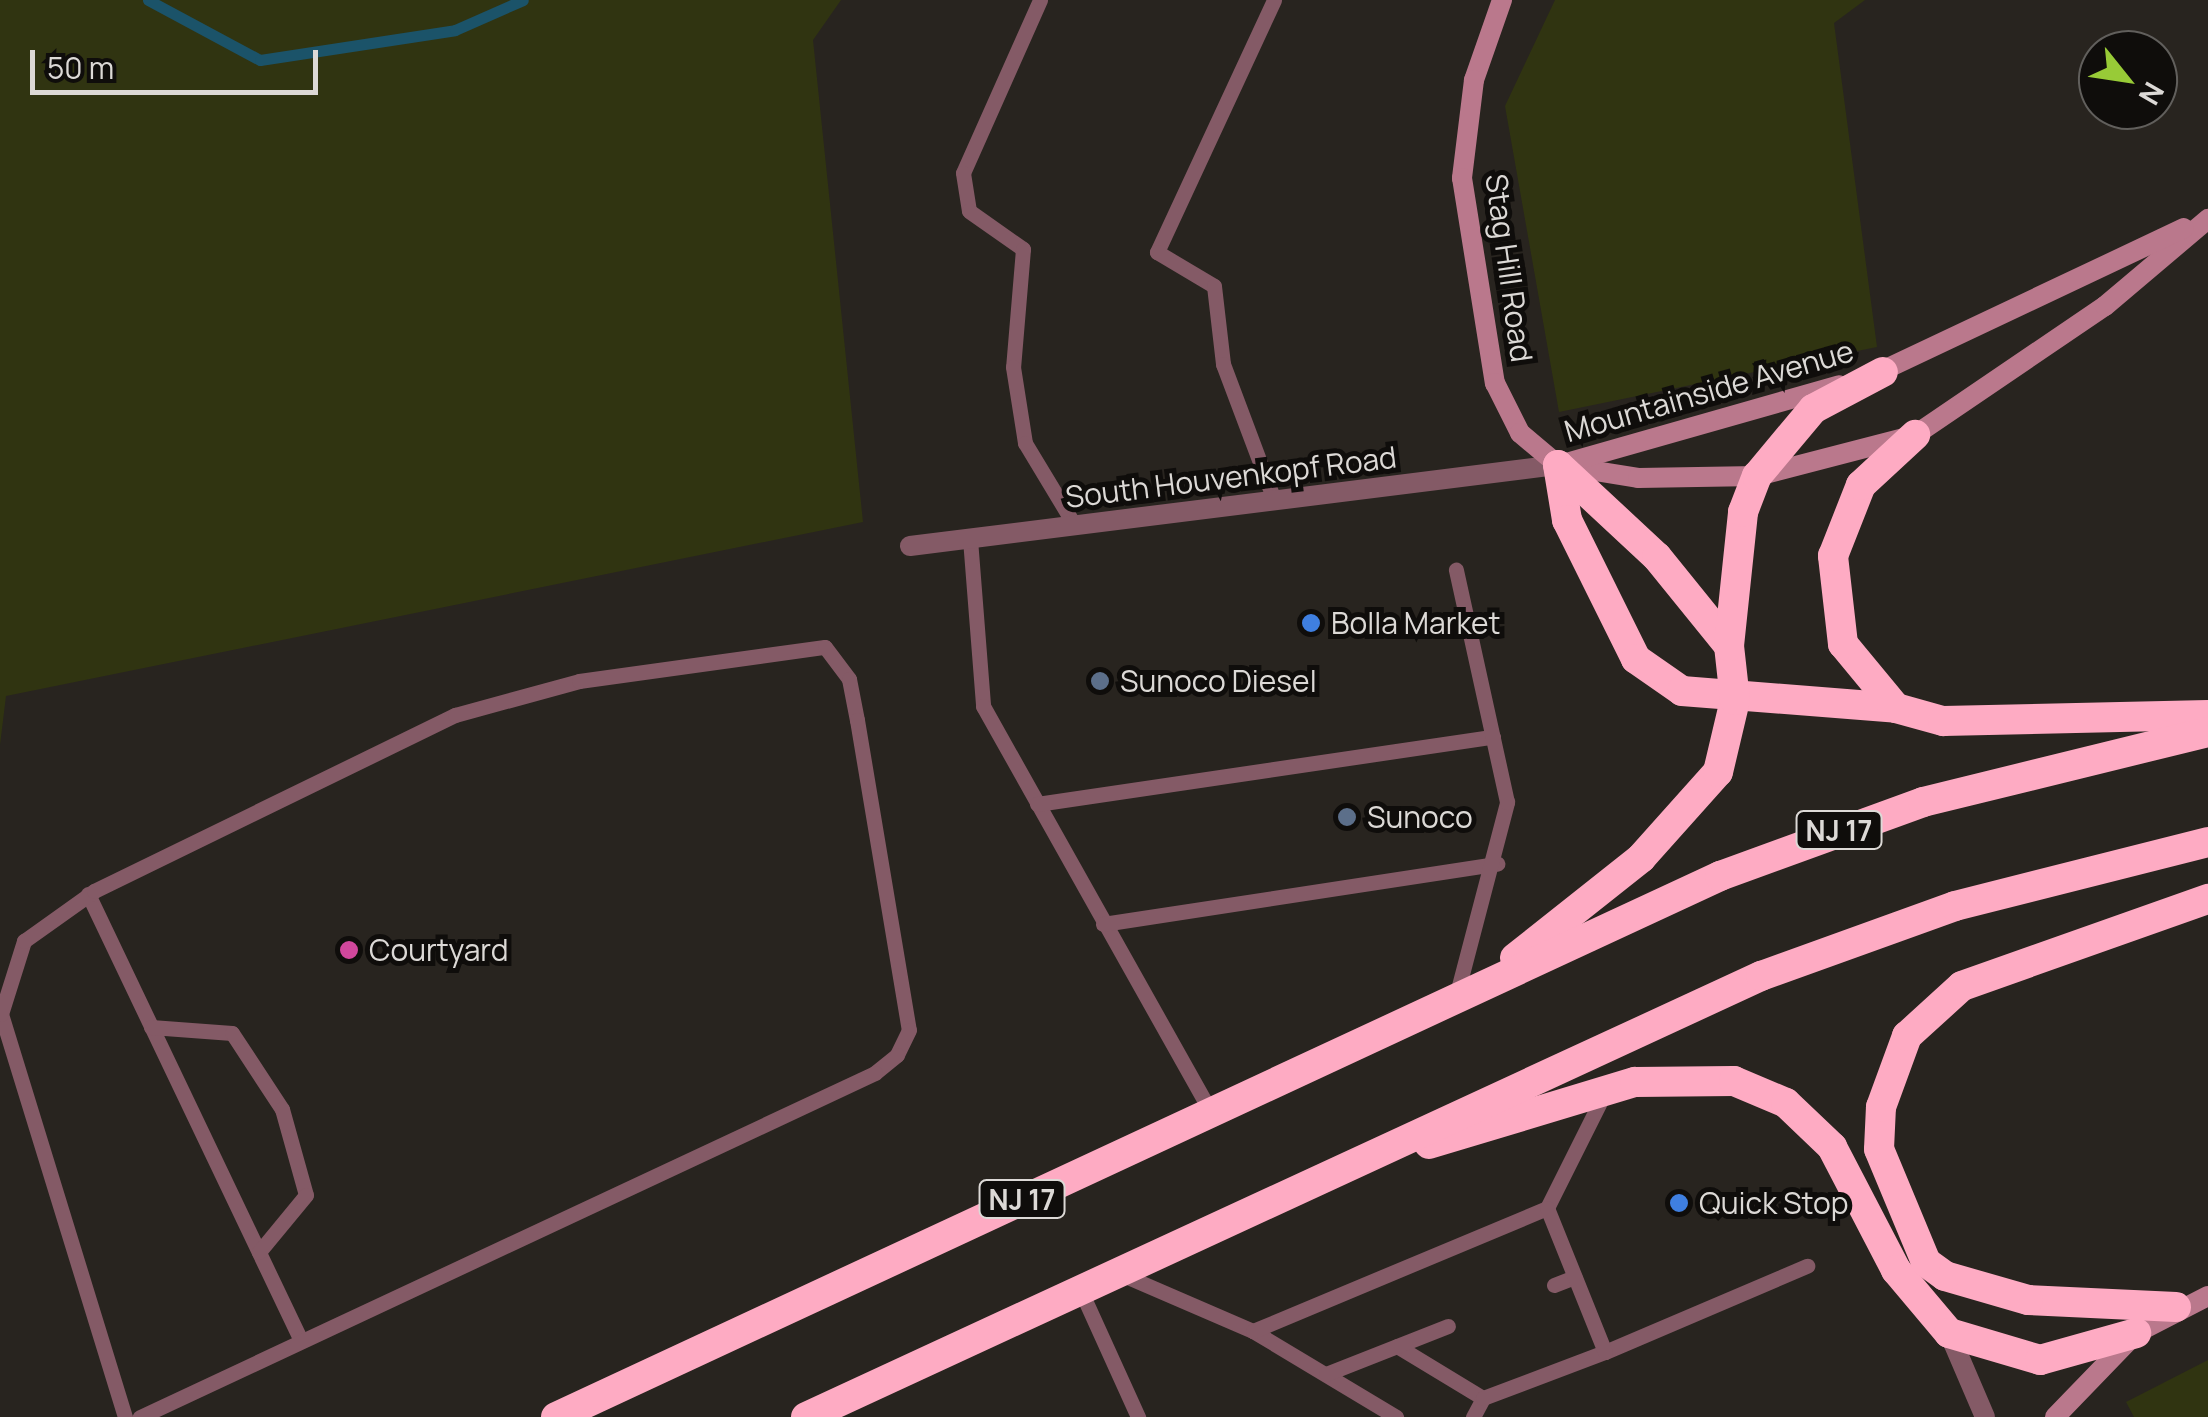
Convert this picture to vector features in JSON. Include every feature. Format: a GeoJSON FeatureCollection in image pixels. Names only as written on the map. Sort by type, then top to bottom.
{"type":"FeatureCollection","features":[{"type":"Feature","properties":{"kind":"highway"},"geometry":{"type":"LineString","coordinates":[[1489,981],[1695,806],[1731,740],[1736,700],[1729,646],[1743,512],[1757,476],[1813,408],[1883,372]]}},
{"type":"Feature","properties":{"kind":"highway"},"geometry":{"type":"LineString","coordinates":[[1896,708],[1843,644],[1832,556],[1861,485],[1915,434]]}},
{"type":"Feature","properties":{"kind":"highway"},"geometry":{"type":"LineString","coordinates":[[1558,465],[1657,557],[1729,646]]}},
{"type":"Feature","properties":{"kind":"highway"},"geometry":{"type":"LineString","coordinates":[[1558,465],[1566,520],[1636,659],[1682,691],[1736,700],[1896,708],[2012,724],[2208,714]]}},
{"type":"Feature","properties":{"kind":"highway","name":"NJ 17"},"geometry":{"type":"LineString","coordinates":[[556,1417],[1489,981],[1820,836],[2024,774],[2208,732]]}},
{"type":"Feature","properties":{"kind":"highway"},"geometry":{"type":"LineString","coordinates":[[824,1413],[1322,1176],[1857,938],[2208,842]]}},
{"type":"Feature","properties":{"kind":"highway"},"geometry":{"type":"LineString","coordinates":[[1949,1334],[1926,1262],[1879,1149],[1890,1070],[1906,1036],[1962,986],[2003,966],[2208,899]]}},
{"type":"Feature","properties":{"kind":"highway"},"geometry":{"type":"LineString","coordinates":[[1322,1176],[1606,1090],[1683,1075],[1734,1081],[1786,1103],[1832,1147],[1896,1270],[1949,1334],[2040,1360],[2136,1333]]}},
{"type":"Feature","properties":{"kind":"highway"},"geometry":{"type":"LineString","coordinates":[[1926,1262],[1964,1285],[2028,1300],[2176,1308]]}},
{"type":"Feature","properties":{"kind":"street","name":"Stag Hill Road"},"geometry":{"type":"LineString","coordinates":[[1502,0],[1474,80],[1462,178],[1495,383],[1520,433],[1558,465]]}},
{"type":"Feature","properties":{"kind":"street","name":"Mountainside Avenue"},"geometry":{"type":"LineString","coordinates":[[1558,465],[1883,372],[2208,218]]}},
{"type":"Feature","properties":{"kind":"street","name":"Mountainside Avenue"},"geometry":{"type":"LineString","coordinates":[[1558,465],[1638,478],[1757,476],[1915,434],[2106,306],[2208,218]]}},
{"type":"Feature","properties":{"kind":"street","name":"South Houvenkopf Road"},"geometry":{"type":"LineString","coordinates":[[910,546],[1558,465]]}},
{"type":"Feature","properties":{"kind":"street"},"geometry":{"type":"LineString","coordinates":[[2054,1417],[2136,1333],[2176,1308],[2208,1296]]}},
{"type":"Feature","properties":{"kind":"street"},"geometry":{"type":"LineString","coordinates":[[1949,1334],[1984,1417]]}},
{"type":"Feature","properties":{"kind":"lane"},"geometry":{"type":"LineString","coordinates":[[1040,0],[963,173],[968,211],[1023,250],[1012,367],[1026,442],[1075,526]]}},
{"type":"Feature","properties":{"kind":"lane"},"geometry":{"type":"LineString","coordinates":[[1274,0],[1157,252],[1214,286],[1223,364],[1275,502]]}},
{"type":"Feature","properties":{"kind":"lane"},"geometry":{"type":"LineString","coordinates":[[970,539],[983,706],[1210,1111]]}},
{"type":"Feature","properties":{"kind":"lane"},"geometry":{"type":"LineString","coordinates":[[1456,570],[1507,802],[1498,864],[1456,997]]}},
{"type":"Feature","properties":{"kind":"lane"},"geometry":{"type":"LineString","coordinates":[[125,1417],[1,1014],[24,941],[88,894],[455,715],[522,693],[788,647],[825,648],[849,679],[909,1030],[897,1055],[875,1073],[140,1417]]}},
{"type":"Feature","properties":{"kind":"lane"},"geometry":{"type":"LineString","coordinates":[[1038,804],[1493,737]]}},
{"type":"Feature","properties":{"kind":"lane"},"geometry":{"type":"LineString","coordinates":[[1103,924],[1498,864]]}},
{"type":"Feature","properties":{"kind":"lane"},"geometry":{"type":"LineString","coordinates":[[88,894],[302,1342]]}},
{"type":"Feature","properties":{"kind":"lane"},"geometry":{"type":"LineString","coordinates":[[151,1028],[232,1033],[282,1109],[306,1196],[259,1252]]}},
{"type":"Feature","properties":{"kind":"lane"},"geometry":{"type":"LineString","coordinates":[[1254,1331],[1547,1208],[1606,1090]]}},
{"type":"Feature","properties":{"kind":"lane"},"geometry":{"type":"LineString","coordinates":[[1547,1208],[1605,1352]]}},
{"type":"Feature","properties":{"kind":"lane"},"geometry":{"type":"LineString","coordinates":[[1473,1417],[1483,1398],[1605,1352],[1807,1266]]}},
{"type":"Feature","properties":{"kind":"lane"},"geometry":{"type":"LineString","coordinates":[[1117,1272],[1254,1331],[1396,1417]]}},
{"type":"Feature","properties":{"kind":"lane"},"geometry":{"type":"LineString","coordinates":[[1554,1285],[1574,1277]]}},
{"type":"Feature","properties":{"kind":"lane"},"geometry":{"type":"LineString","coordinates":[[1080,1289],[1138,1417]]}},
{"type":"Feature","properties":{"kind":"lane"},"geometry":{"type":"LineString","coordinates":[[1326,1374],[1448,1326]]}},
{"type":"Feature","properties":{"kind":"lane"},"geometry":{"type":"LineString","coordinates":[[1396,1346],[1483,1398]]}},
{"type":"Feature","properties":{"kind":"green space"},"geometry":{"type":"Polygon","coordinates":[[[0,0],[841,0],[813,40],[863,522],[6,696],[0,745],[0,0]]]}},
{"type":"Feature","properties":{"kind":"green space"},"geometry":{"type":"Polygon","coordinates":[[[1555,0],[1865,0],[1834,23],[1877,347],[1559,412],[1505,106],[1555,0]]]}},
{"type":"Feature","properties":{"kind":"green space"},"geometry":{"type":"Polygon","coordinates":[[[2208,1360],[2208,1417],[2134,1417],[2126,1402],[2208,1360]]]}},
{"type":"Feature","properties":{"kind":"waterway"},"geometry":{"type":"LineString","coordinates":[[148,0],[260,60],[455,30],[523,0]]}},
{"type":"Feature","properties":{"kind":"place","name":"Bolla Market"},"geometry":{"type":"Point","coordinates":[1311,623]}},
{"type":"Feature","properties":{"kind":"place","name":"Sunoco Diesel"},"geometry":{"type":"Point","coordinates":[1100,681]}},
{"type":"Feature","properties":{"kind":"place","name":"Sunoco"},"geometry":{"type":"Point","coordinates":[1347,817]}},
{"type":"Feature","properties":{"kind":"place","name":"Courtyard"},"geometry":{"type":"Point","coordinates":[349,950]}},
{"type":"Feature","properties":{"kind":"place","name":"Quick Stop"},"geometry":{"type":"Point","coordinates":[1679,1203]}}]}
